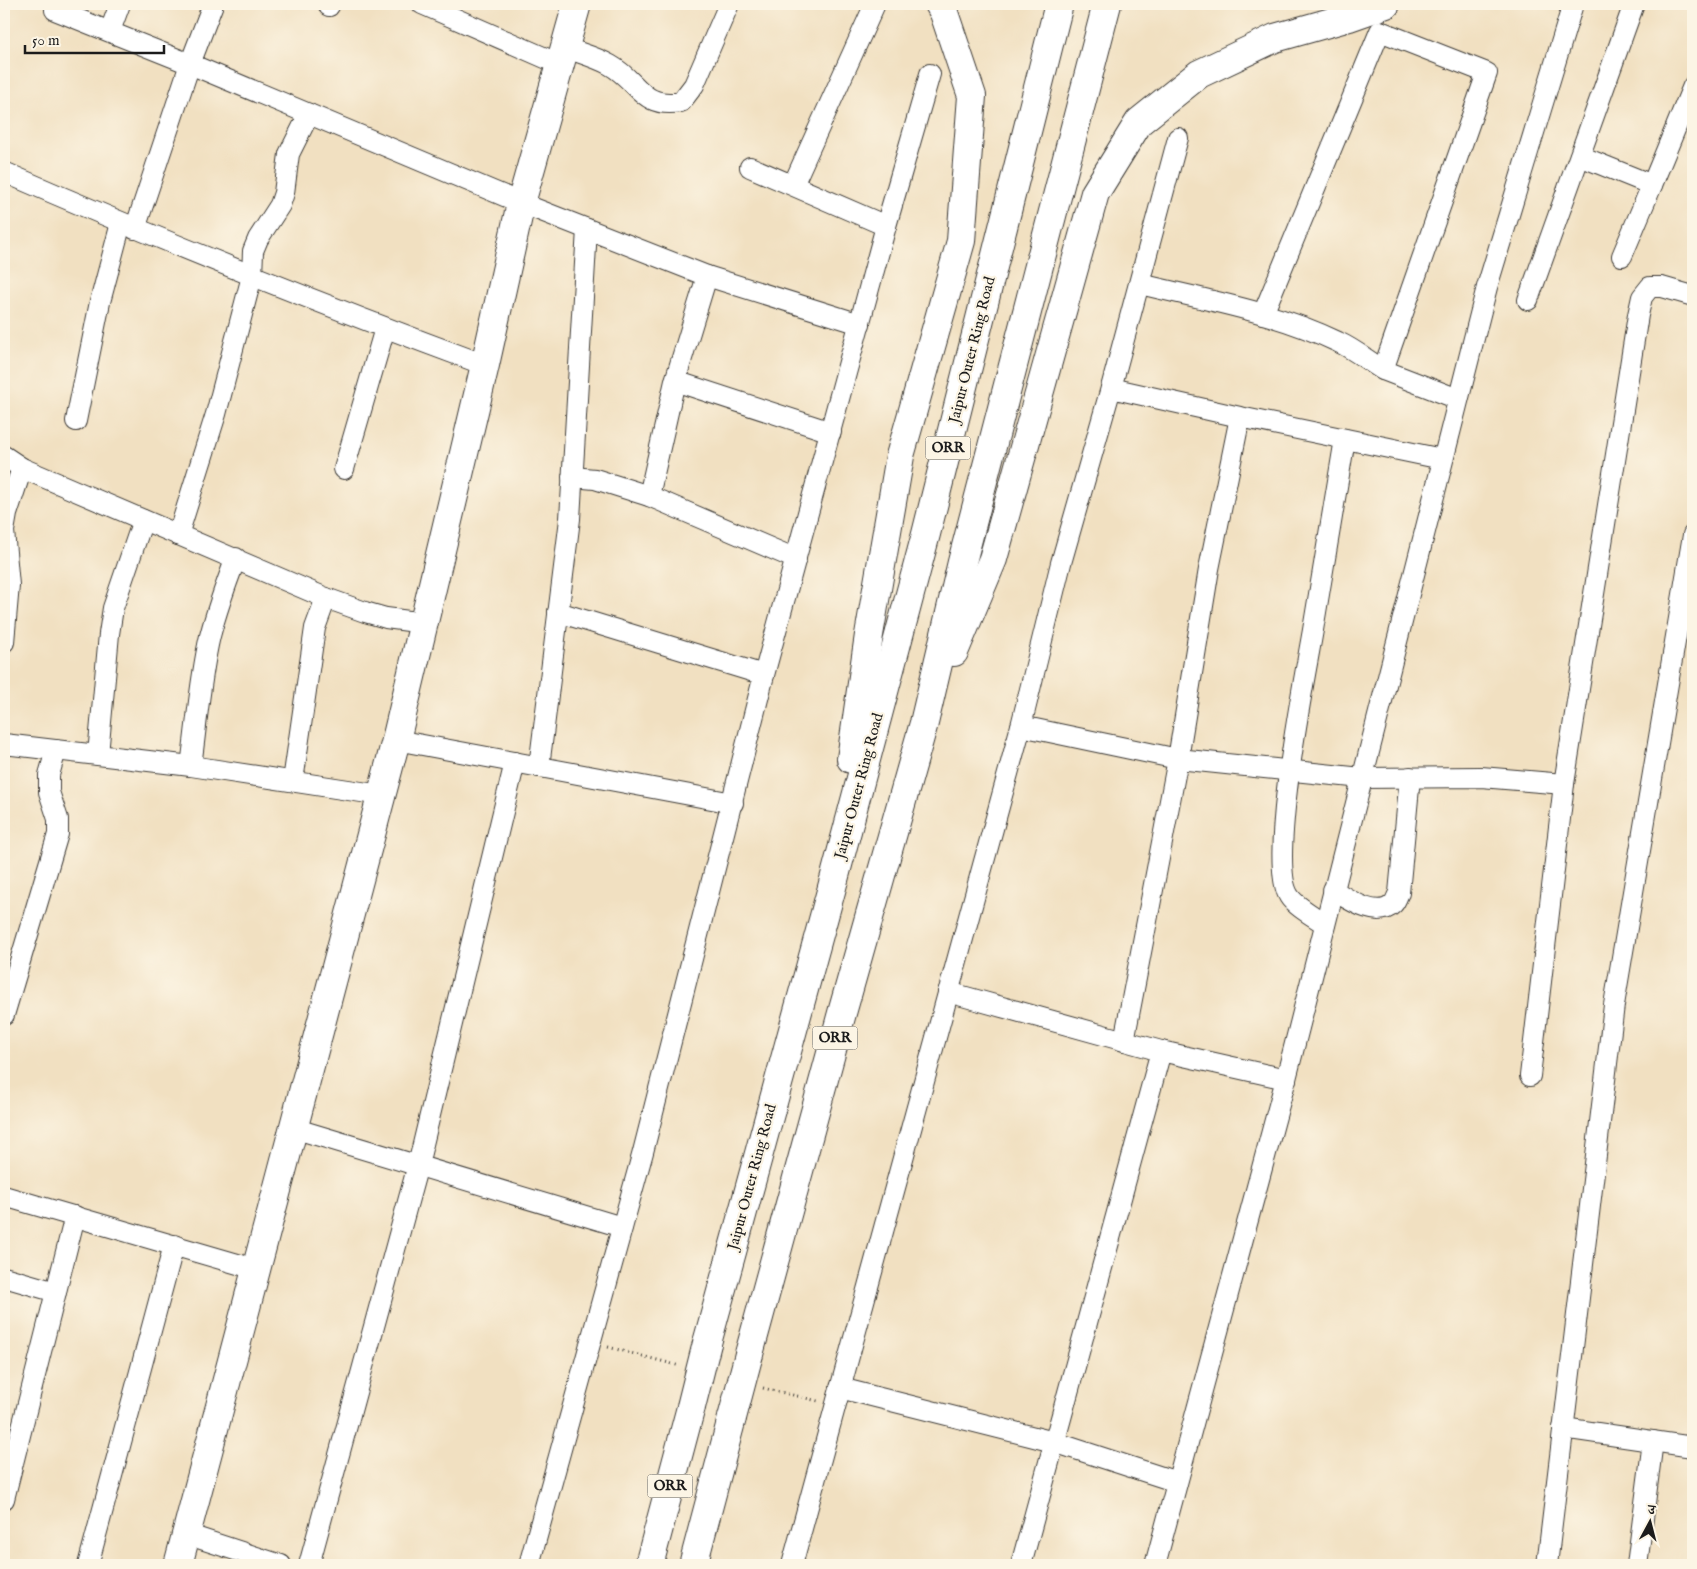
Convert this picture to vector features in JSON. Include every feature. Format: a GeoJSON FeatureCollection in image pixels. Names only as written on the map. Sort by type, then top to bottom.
{"type":"FeatureCollection","features":[{"type":"Feature","properties":{"kind":"main road"},"geometry":{"type":"LineString","coordinates":[[178,1565],[396,740],[485,365],[521,203],[577,4]]}},
{"type":"Feature","properties":{"kind":"main road"},"geometry":{"type":"LineString","coordinates":[[831,892],[869,636],[900,456],[961,241],[972,96],[944,13],[939,4]]}},
{"type":"Feature","properties":{"kind":"main road","name":"Jaipur Outer Ring Road"},"geometry":{"type":"LineString","coordinates":[[649,1565],[707,1342],[831,892],[926,534],[1059,4]]}},
{"type":"Feature","properties":{"kind":"main road"},"geometry":{"type":"LineString","coordinates":[[924,723],[962,562],[1107,4]]}},
{"type":"Feature","properties":{"kind":"main road"},"geometry":{"type":"LineString","coordinates":[[924,723],[993,559],[1095,192],[1139,122],[1199,74],[1275,38],[1349,17],[1386,4]]}},
{"type":"Feature","properties":{"kind":"main road","name":"ORR"},"geometry":{"type":"LineString","coordinates":[[693,1565],[842,1013],[924,723]]}},
{"type":"Feature","properties":{"kind":"street"},"geometry":{"type":"LineString","coordinates":[[110,31],[120,4]]}},
{"type":"Feature","properties":{"kind":"street"},"geometry":{"type":"LineString","coordinates":[[76,421],[100,302],[213,4]]}},
{"type":"Feature","properties":{"kind":"street"},"geometry":{"type":"LineString","coordinates":[[422,4],[561,56],[609,64],[623,73],[637,90],[651,99],[667,105],[681,102],[694,86],[729,4]]}},
{"type":"Feature","properties":{"kind":"street"},"geometry":{"type":"LineString","coordinates":[[793,185],[875,4]]}},
{"type":"Feature","properties":{"kind":"street"},"geometry":{"type":"LineString","coordinates":[[1155,1565],[1286,1079],[1487,287],[1573,4]]}},
{"type":"Feature","properties":{"kind":"street"},"geometry":{"type":"LineString","coordinates":[[1528,300],[1634,4]]}},
{"type":"Feature","properties":{"kind":"street"},"geometry":{"type":"LineString","coordinates":[[55,10],[190,64],[521,203],[706,276],[860,324]]}},
{"type":"Feature","properties":{"kind":"street"},"geometry":{"type":"LineString","coordinates":[[1263,314],[1380,31],[1487,73],[1383,370]]}},
{"type":"Feature","properties":{"kind":"street"},"geometry":{"type":"LineString","coordinates":[[529,1565],[622,1228],[733,803],[764,675],[886,226],[930,74]]}},
{"type":"Feature","properties":{"kind":"street"},"geometry":{"type":"LineString","coordinates":[[1622,256],[1693,86]]}},
{"type":"Feature","properties":{"kind":"street"},"geometry":{"type":"LineString","coordinates":[[178,535],[208,442],[252,276],[253,251],[258,239],[280,205],[284,193],[289,154],[309,114]]}},
{"type":"Feature","properties":{"kind":"street"},"geometry":{"type":"LineString","coordinates":[[792,1565],[1020,726],[1061,563],[1140,284],[1178,138]]}},
{"type":"Feature","properties":{"kind":"street"},"geometry":{"type":"LineString","coordinates":[[1580,156],[1652,184]]}},
{"type":"Feature","properties":{"kind":"street"},"geometry":{"type":"LineString","coordinates":[[750,167],[886,226]]}},
{"type":"Feature","properties":{"kind":"street"},"geometry":{"type":"LineString","coordinates":[[4,172],[128,226],[252,276],[485,365]]}},
{"type":"Feature","properties":{"kind":"street"},"geometry":{"type":"LineString","coordinates":[[539,767],[570,518],[587,229]]}},
{"type":"Feature","properties":{"kind":"street"},"geometry":{"type":"LineString","coordinates":[[649,496],[675,381],[706,276]]}},
{"type":"Feature","properties":{"kind":"street"},"geometry":{"type":"LineString","coordinates":[[1140,284],[1263,314],[1306,328],[1339,342],[1383,370],[1458,399]]}},
{"type":"Feature","properties":{"kind":"street"},"geometry":{"type":"LineString","coordinates":[[1530,1076],[1564,784],[1638,315],[1642,297],[1650,287],[1662,287],[1693,296]]}},
{"type":"Feature","properties":{"kind":"street"},"geometry":{"type":"LineString","coordinates":[[344,469],[385,328]]}},
{"type":"Feature","properties":{"kind":"street"},"geometry":{"type":"LineString","coordinates":[[675,381],[831,432]]}},
{"type":"Feature","properties":{"kind":"street"},"geometry":{"type":"LineString","coordinates":[[1111,388],[1240,418],[1442,459]]}},
{"type":"Feature","properties":{"kind":"street"},"geometry":{"type":"LineString","coordinates":[[1124,1041],[1178,759],[1209,570],[1240,418]]}},
{"type":"Feature","properties":{"kind":"street"},"geometry":{"type":"LineString","coordinates":[[1325,924],[1301,908],[1289,896],[1283,877],[1282,851],[1290,770],[1345,439]]}},
{"type":"Feature","properties":{"kind":"street"},"geometry":{"type":"LineString","coordinates":[[4,456],[22,468],[326,598],[386,618],[424,623]]}},
{"type":"Feature","properties":{"kind":"street"},"geometry":{"type":"LineString","coordinates":[[4,642],[9,585],[4,531],[7,514],[22,468]]}},
{"type":"Feature","properties":{"kind":"street"},"geometry":{"type":"LineString","coordinates":[[572,477],[595,478],[649,496],[796,559]]}},
{"type":"Feature","properties":{"kind":"street"},"geometry":{"type":"LineString","coordinates":[[98,755],[113,608],[143,520]]}},
{"type":"Feature","properties":{"kind":"street"},"geometry":{"type":"LineString","coordinates":[[1547,1565],[1614,1005],[1693,535]]}},
{"type":"Feature","properties":{"kind":"street"},"geometry":{"type":"LineString","coordinates":[[191,766],[204,665],[210,637],[236,558]]}},
{"type":"Feature","properties":{"kind":"street"},"geometry":{"type":"LineString","coordinates":[[293,781],[314,628],[326,598]]}},
{"type":"Feature","properties":{"kind":"street"},"geometry":{"type":"LineString","coordinates":[[558,612],[764,675]]}},
{"type":"Feature","properties":{"kind":"street"},"geometry":{"type":"LineString","coordinates":[[1020,726],[1178,759],[1362,778],[1481,777],[1564,784]]}},
{"type":"Feature","properties":{"kind":"street"},"geometry":{"type":"LineString","coordinates":[[396,740],[733,803]]}},
{"type":"Feature","properties":{"kind":"street"},"geometry":{"type":"LineString","coordinates":[[4,744],[191,766],[381,795]]}},
{"type":"Feature","properties":{"kind":"street"},"geometry":{"type":"LineString","coordinates":[[4,1015],[58,834],[58,819],[49,792],[49,775],[56,750]]}},
{"type":"Feature","properties":{"kind":"street"},"geometry":{"type":"LineString","coordinates":[[309,1565],[418,1166],[515,762]]}},
{"type":"Feature","properties":{"kind":"street"},"geometry":{"type":"LineString","coordinates":[[1333,890],[1360,906],[1380,910],[1393,904],[1399,893],[1410,777]]}},
{"type":"Feature","properties":{"kind":"street"},"geometry":{"type":"LineString","coordinates":[[948,992],[1160,1051],[1286,1079]]}},
{"type":"Feature","properties":{"kind":"street"},"geometry":{"type":"LineString","coordinates":[[1021,1565],[1160,1051]]}},
{"type":"Feature","properties":{"kind":"street"},"geometry":{"type":"LineString","coordinates":[[293,1128],[622,1228]]}},
{"type":"Feature","properties":{"kind":"street"},"geometry":{"type":"LineString","coordinates":[[4,1196],[255,1269]]}},
{"type":"Feature","properties":{"kind":"street"},"geometry":{"type":"LineString","coordinates":[[4,1500],[75,1216]]}},
{"type":"Feature","properties":{"kind":"street"},"geometry":{"type":"LineString","coordinates":[[88,1565],[174,1245]]}},
{"type":"Feature","properties":{"kind":"street"},"geometry":{"type":"LineString","coordinates":[[4,1277],[56,1292]]}},
{"type":"Feature","properties":{"kind":"street"},"geometry":{"type":"LineString","coordinates":[[840,1388],[1054,1442],[1177,1482]]}},
{"type":"Feature","properties":{"kind":"street"},"geometry":{"type":"LineString","coordinates":[[1563,1428],[1693,1447]]}},
{"type":"Feature","properties":{"kind":"street"},"geometry":{"type":"LineString","coordinates":[[1637,1565],[1654,1441]]}},
{"type":"Feature","properties":{"kind":"street"},"geometry":{"type":"LineString","coordinates":[[186,1534],[281,1565]]}}]}
